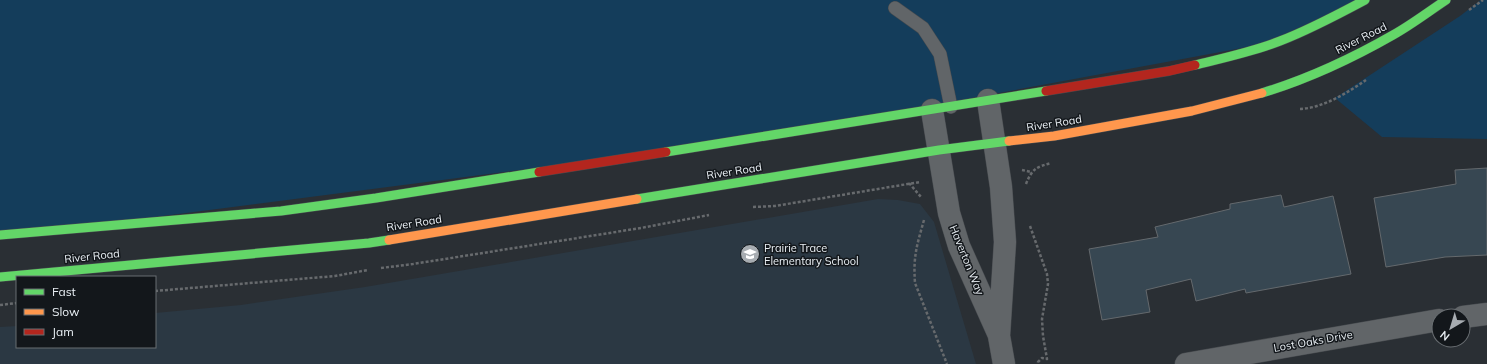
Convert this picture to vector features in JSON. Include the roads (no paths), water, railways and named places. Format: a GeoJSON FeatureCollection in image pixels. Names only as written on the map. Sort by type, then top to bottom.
{"type":"FeatureCollection","features":[{"type":"Feature","properties":{"kind":"main road"},"geometry":{"type":"LineString","coordinates":[[0,235],[281,211],[369,199],[1169,71],[1234,56],[1280,41],[1328,20],[1365,0]]}},
{"type":"Feature","properties":{"kind":"main road","name":"River Road"},"geometry":{"type":"LineString","coordinates":[[0,277],[369,243],[939,150],[1054,136],[1192,111],[1246,98],[1297,82],[1342,62],[1393,35],[1446,0]]}},
{"type":"Feature","properties":{"kind":"street","name":"Haverton Way"},"geometry":{"type":"LineString","coordinates":[[988,100],[1001,187],[1006,242],[999,336]]}},
{"type":"Feature","properties":{"kind":"street","name":"Haverton Way"},"geometry":{"type":"LineString","coordinates":[[941,108],[939,150],[950,213],[960,246],[999,336],[1004,364]]}},
{"type":"Feature","properties":{"kind":"street"},"geometry":{"type":"LineString","coordinates":[[1471,316],[1487,314]]}},
{"type":"Feature","properties":{"kind":"street","name":"Lost Oaks Drive"},"geometry":{"type":"LineString","coordinates":[[1186,364],[1280,356],[1431,322]]}},
{"type":"Feature","properties":{"kind":"lane"},"geometry":{"type":"LineString","coordinates":[[894,8],[923,28],[940,54],[941,108]]}},
{"type":"Feature","properties":{"kind":"place","name":"Prairie Trace Elementary School"},"geometry":{"type":"Point","coordinates":[750,254]}}]}
